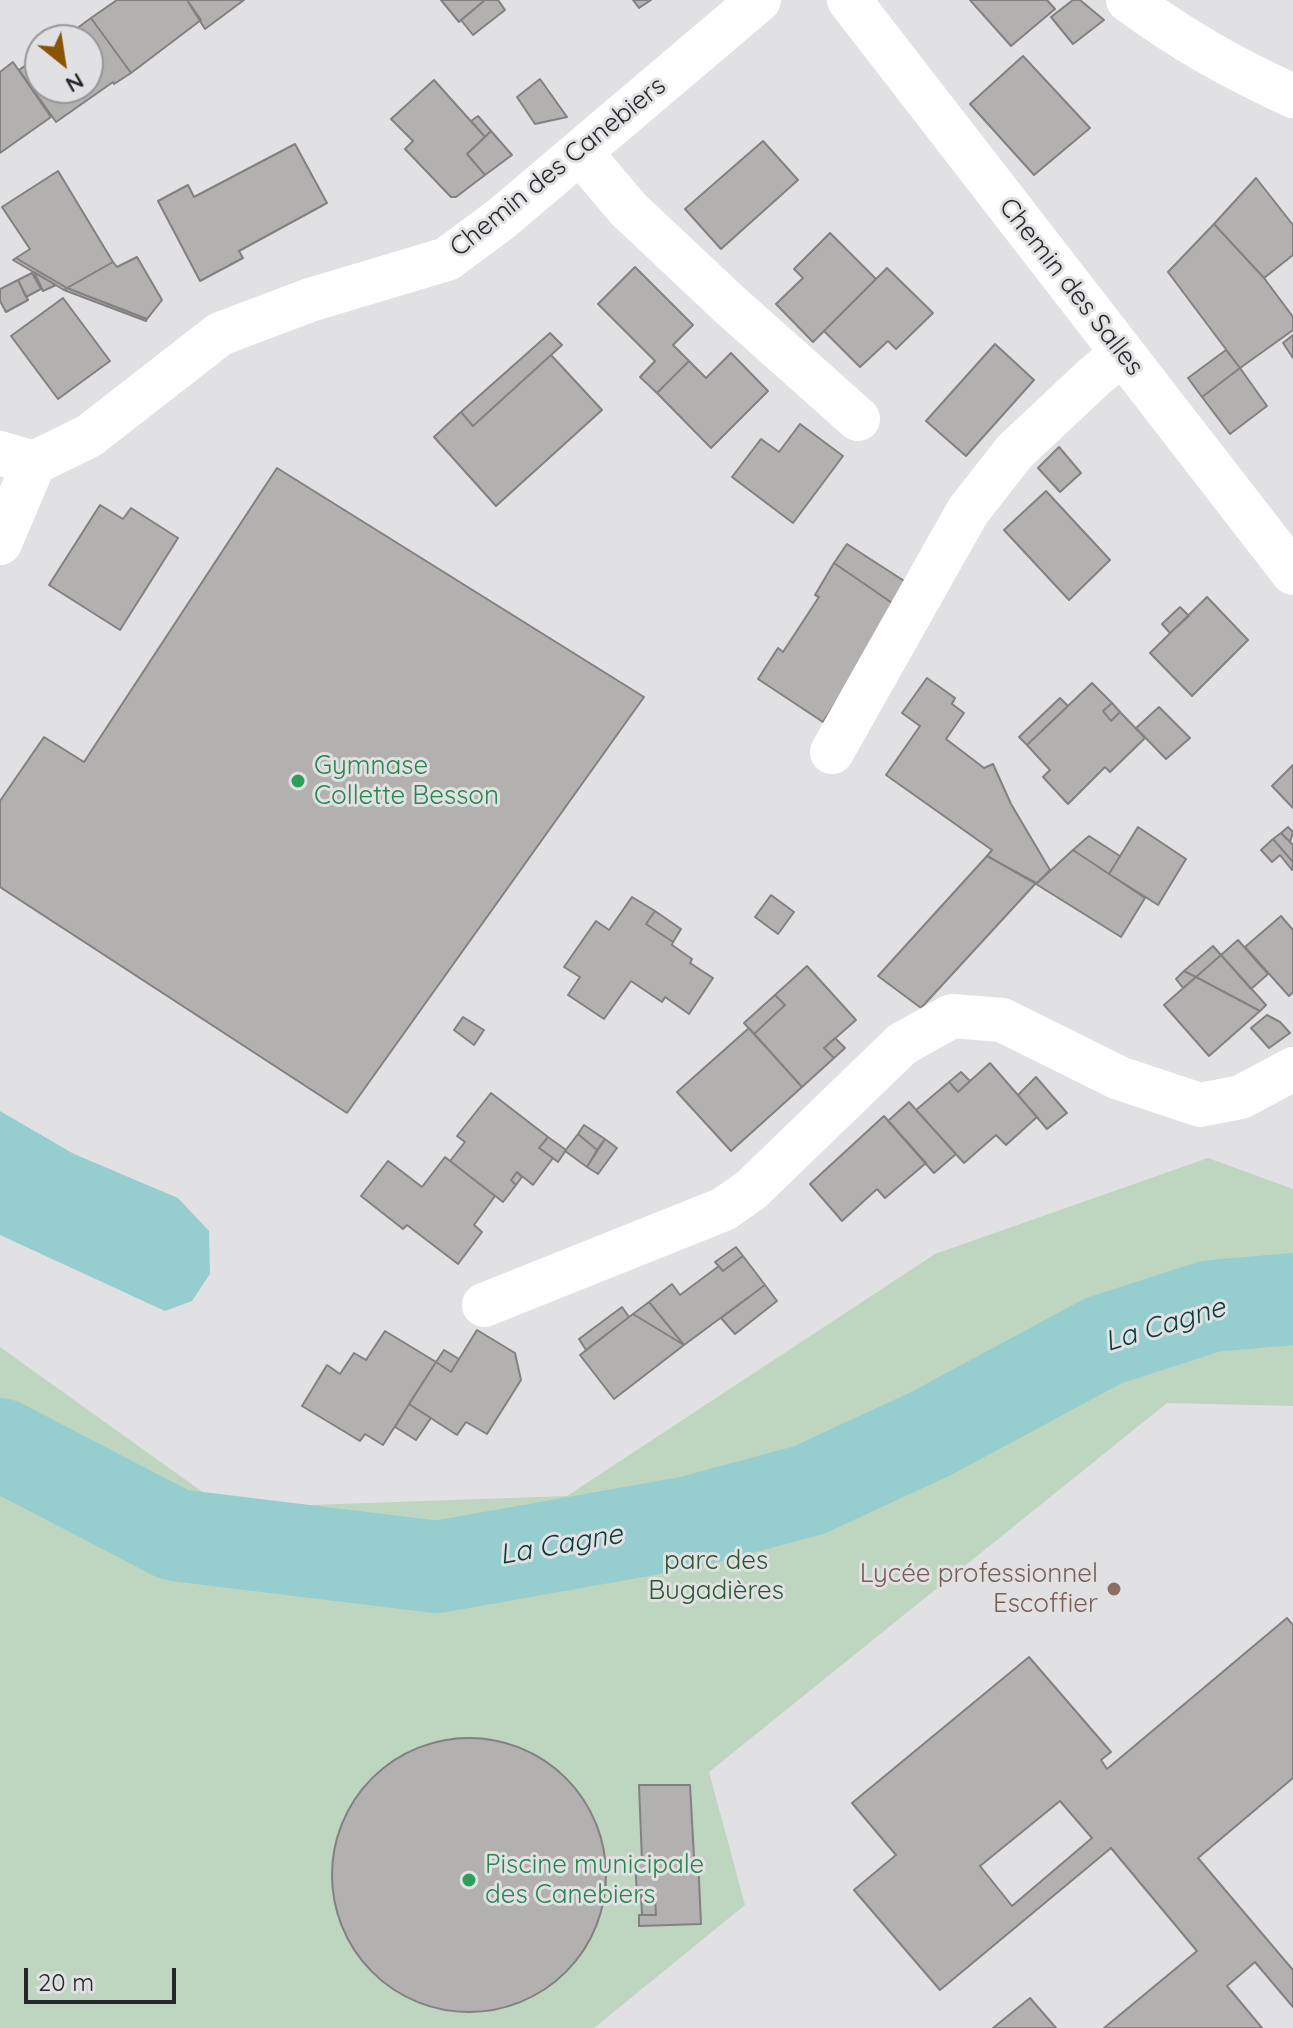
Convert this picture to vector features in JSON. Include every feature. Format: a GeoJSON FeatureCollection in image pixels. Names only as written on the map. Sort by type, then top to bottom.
{"type":"FeatureCollection","features":[{"type":"Feature","properties":{"kind":"street","name":"Chemin des Canebiers"},"geometry":{"type":"LineString","coordinates":[[17,458],[89,436],[220,334],[310,300],[447,259],[501,219],[759,0]]}},
{"type":"Feature","properties":{"kind":"street","name":"Chemin des Salles"},"geometry":{"type":"LineString","coordinates":[[849,0],[1293,573]]}},
{"type":"Feature","properties":{"kind":"street"},"geometry":{"type":"LineString","coordinates":[[1128,0],[1174,34],[1231,67],[1293,96]]}},
{"type":"Feature","properties":{"kind":"street"},"geometry":{"type":"LineString","coordinates":[[580,152],[639,220],[858,419]]}},
{"type":"Feature","properties":{"kind":"street"},"geometry":{"type":"LineString","coordinates":[[832,752],[968,511],[1015,451],[1122,354]]}},
{"type":"Feature","properties":{"kind":"street"},"geometry":{"type":"LineString","coordinates":[[0,543],[17,458]]}},
{"type":"Feature","properties":{"kind":"street"},"geometry":{"type":"LineString","coordinates":[[484,1305],[724,1209],[751,1190],[902,1044],[952,1016],[1002,1020],[1119,1078],[1200,1105],[1241,1097],[1293,1069]]}},
{"type":"Feature","properties":{"kind":"green space","name":"parc des Bugadières"},"geometry":{"type":"Polygon","coordinates":[[[1208,1158],[1293,1189],[1293,1406],[1167,1403],[709,1772],[745,1905],[594,2028],[0,2028],[0,1347],[225,1508],[567,1496],[935,1254],[1208,1158]]]}},
{"type":"Feature","properties":{"kind":"water"},"geometry":{"type":"Polygon","coordinates":[[[0,1111],[74,1154],[178,1198],[209,1231],[210,1274],[192,1301],[165,1311],[0,1235],[0,1111]]]}},
{"type":"Feature","properties":{"kind":"building"},"geometry":{"type":"Polygon","coordinates":[[[117,0],[187,0],[201,20],[131,73],[104,36],[104,24],[95,24],[91,18],[117,0]]]}},
{"type":"Feature","properties":{"kind":"building"},"geometry":{"type":"Polygon","coordinates":[[[187,0],[244,0],[205,29],[187,0]]]}},
{"type":"Feature","properties":{"kind":"building"},"geometry":{"type":"Polygon","coordinates":[[[441,0],[485,0],[459,22],[441,0]]]}},
{"type":"Feature","properties":{"kind":"building"},"geometry":{"type":"Polygon","coordinates":[[[485,0],[498,0],[505,10],[473,35],[461,20],[485,0]]]}},
{"type":"Feature","properties":{"kind":"building"},"geometry":{"type":"Polygon","coordinates":[[[633,0],[651,0],[639,8],[633,0]]]}},
{"type":"Feature","properties":{"kind":"building"},"geometry":{"type":"Polygon","coordinates":[[[970,0],[1047,0],[1055,9],[1011,46],[970,0]]]}},
{"type":"Feature","properties":{"kind":"building"},"geometry":{"type":"Polygon","coordinates":[[[1073,0],[1080,0],[1104,20],[1073,44],[1051,17],[1073,0]]]}},
{"type":"Feature","properties":{"kind":"building"},"geometry":{"type":"Polygon","coordinates":[[[104,36],[131,73],[104,88],[104,36]]]}},
{"type":"Feature","properties":{"kind":"building"},"geometry":{"type":"Polygon","coordinates":[[[1023,56],[1090,128],[1034,175],[970,104],[1023,56]]]}},
{"type":"Feature","properties":{"kind":"building"},"geometry":{"type":"Polygon","coordinates":[[[13,62],[24,78],[24,104],[42,104],[51,117],[0,153],[0,72],[13,62]]]}},
{"type":"Feature","properties":{"kind":"building"},"geometry":{"type":"Polygon","coordinates":[[[540,79],[567,117],[535,124],[517,97],[540,79]]]}},
{"type":"Feature","properties":{"kind":"building"},"geometry":{"type":"Polygon","coordinates":[[[434,80],[485,137],[467,154],[485,175],[456,197],[451,197],[405,149],[413,141],[391,119],[434,80]]]}},
{"type":"Feature","properties":{"kind":"building"},"geometry":{"type":"Polygon","coordinates":[[[43,104],[82,104],[56,122],[43,104]]]}},
{"type":"Feature","properties":{"kind":"building"},"geometry":{"type":"Polygon","coordinates":[[[478,116],[491,131],[485,137],[471,121],[478,116]]]}},
{"type":"Feature","properties":{"kind":"building"},"geometry":{"type":"Polygon","coordinates":[[[491,131],[512,155],[485,175],[467,154],[491,131]]]}},
{"type":"Feature","properties":{"kind":"building"},"geometry":{"type":"Polygon","coordinates":[[[763,141],[798,180],[721,249],[685,209],[763,141]]]}},
{"type":"Feature","properties":{"kind":"building"},"geometry":{"type":"Polygon","coordinates":[[[295,144],[327,203],[239,251],[243,258],[200,281],[158,201],[188,185],[194,197],[295,144]]]}},
{"type":"Feature","properties":{"kind":"building"},"geometry":{"type":"Polygon","coordinates":[[[58,171],[113,262],[67,288],[16,258],[30,249],[2,207],[58,171]]]}},
{"type":"Feature","properties":{"kind":"building"},"geometry":{"type":"Polygon","coordinates":[[[1256,178],[1293,225],[1293,255],[1264,278],[1214,224],[1256,178]]]}},
{"type":"Feature","properties":{"kind":"building"},"geometry":{"type":"Polygon","coordinates":[[[1214,224],[1264,278],[1293,317],[1293,330],[1240,368],[1168,272],[1214,224]]]}},
{"type":"Feature","properties":{"kind":"building"},"geometry":{"type":"Polygon","coordinates":[[[830,233],[876,279],[813,342],[776,304],[803,278],[794,269],[830,233]]]}},
{"type":"Feature","properties":{"kind":"building"},"geometry":{"type":"Polygon","coordinates":[[[137,257],[162,300],[147,319],[67,288],[113,262],[117,267],[137,257]]]}},
{"type":"Feature","properties":{"kind":"building"},"geometry":{"type":"Polygon","coordinates":[[[16,258],[67,288],[64,290],[13,260],[16,258]]]}},
{"type":"Feature","properties":{"kind":"building"},"geometry":{"type":"Polygon","coordinates":[[[635,267],[693,325],[673,345],[689,361],[657,393],[640,377],[655,361],[598,304],[635,267]]]}},
{"type":"Feature","properties":{"kind":"building"},"geometry":{"type":"Polygon","coordinates":[[[887,268],[933,313],[896,349],[888,341],[860,367],[824,331],[887,268]]]}},
{"type":"Feature","properties":{"kind":"building"},"geometry":{"type":"Polygon","coordinates":[[[34,272],[56,285],[43,291],[34,272]]]}},
{"type":"Feature","properties":{"kind":"building"},"geometry":{"type":"Polygon","coordinates":[[[32,273],[41,289],[26,297],[18,280],[32,273]]]}},
{"type":"Feature","properties":{"kind":"building"},"geometry":{"type":"Polygon","coordinates":[[[18,280],[28,300],[6,312],[0,301],[0,289],[18,280]]]}},
{"type":"Feature","properties":{"kind":"building"},"geometry":{"type":"Polygon","coordinates":[[[67,288],[147,319],[64,290],[67,288]]]}},
{"type":"Feature","properties":{"kind":"building"},"geometry":{"type":"Polygon","coordinates":[[[63,298],[110,361],[58,399],[11,336],[63,298]]]}},
{"type":"Feature","properties":{"kind":"building"},"geometry":{"type":"Polygon","coordinates":[[[550,333],[562,345],[473,426],[461,412],[550,333]]]}},
{"type":"Feature","properties":{"kind":"building"},"geometry":{"type":"Polygon","coordinates":[[[1293,335],[1293,358],[1283,343],[1293,335]]]}},
{"type":"Feature","properties":{"kind":"building"},"geometry":{"type":"Polygon","coordinates":[[[995,344],[1034,380],[966,456],[926,421],[995,344]]]}},
{"type":"Feature","properties":{"kind":"building"},"geometry":{"type":"Polygon","coordinates":[[[1226,350],[1240,368],[1202,397],[1188,378],[1226,350]]]}},
{"type":"Feature","properties":{"kind":"building"},"geometry":{"type":"Polygon","coordinates":[[[731,353],[768,391],[711,448],[657,393],[689,361],[706,378],[731,353]]]}},
{"type":"Feature","properties":{"kind":"building"},"geometry":{"type":"Polygon","coordinates":[[[551,355],[602,410],[496,506],[434,437],[461,412],[473,426],[551,355]]]}},
{"type":"Feature","properties":{"kind":"building"},"geometry":{"type":"Polygon","coordinates":[[[1240,368],[1267,406],[1230,434],[1202,397],[1240,368]]]}},
{"type":"Feature","properties":{"kind":"building"},"geometry":{"type":"Polygon","coordinates":[[[800,424],[843,456],[793,523],[732,477],[761,439],[779,452],[800,424]]]}},
{"type":"Feature","properties":{"kind":"building"},"geometry":{"type":"Polygon","coordinates":[[[1059,447],[1081,473],[1060,492],[1038,468],[1059,447]]]}},
{"type":"Feature","properties":{"kind":"building","name":"Gymnase Collette Besson"},"geometry":{"type":"Polygon","coordinates":[[[277,468],[644,697],[347,1113],[0,887],[0,801],[44,737],[84,762],[277,468]]]}},
{"type":"Feature","properties":{"kind":"building"},"geometry":{"type":"Polygon","coordinates":[[[1046,491],[1110,560],[1069,600],[1004,530],[1046,491]]]}},
{"type":"Feature","properties":{"kind":"building"},"geometry":{"type":"Polygon","coordinates":[[[100,505],[123,519],[131,508],[178,538],[120,630],[49,585],[100,505]]]}},
{"type":"Feature","properties":{"kind":"building"},"geometry":{"type":"Polygon","coordinates":[[[847,544],[912,586],[898,607],[834,563],[847,544]]]}},
{"type":"Feature","properties":{"kind":"building"},"geometry":{"type":"Polygon","coordinates":[[[834,563],[898,607],[823,722],[758,679],[778,648],[783,652],[819,597],[815,595],[834,563]]]}},
{"type":"Feature","properties":{"kind":"building"},"geometry":{"type":"Polygon","coordinates":[[[1207,597],[1248,640],[1192,696],[1150,653],[1207,597]]]}},
{"type":"Feature","properties":{"kind":"building"},"geometry":{"type":"Polygon","coordinates":[[[1180,607],[1189,616],[1170,633],[1162,624],[1180,607]]]}},
{"type":"Feature","properties":{"kind":"building"},"geometry":{"type":"Polygon","coordinates":[[[927,678],[955,698],[952,704],[964,713],[946,739],[984,768],[993,764],[1011,804],[1050,870],[1036,884],[987,856],[992,850],[886,775],[920,726],[902,713],[927,678]]]}},
{"type":"Feature","properties":{"kind":"building"},"geometry":{"type":"Polygon","coordinates":[[[1092,683],[1112,703],[1103,711],[1111,721],[1120,712],[1145,738],[1110,772],[1105,767],[1068,804],[1043,777],[1050,770],[1027,745],[1092,683]]]}},
{"type":"Feature","properties":{"kind":"building"},"geometry":{"type":"Polygon","coordinates":[[[1060,698],[1068,706],[1027,745],[1019,737],[1060,698]]]}},
{"type":"Feature","properties":{"kind":"building"},"geometry":{"type":"Polygon","coordinates":[[[1112,703],[1120,712],[1111,721],[1103,711],[1112,703]]]}},
{"type":"Feature","properties":{"kind":"building"},"geometry":{"type":"Polygon","coordinates":[[[1159,707],[1190,738],[1166,759],[1136,728],[1159,707]]]}},
{"type":"Feature","properties":{"kind":"building"},"geometry":{"type":"Polygon","coordinates":[[[1293,765],[1293,808],[1272,786],[1293,765]]]}},
{"type":"Feature","properties":{"kind":"building"},"geometry":{"type":"Polygon","coordinates":[[[1138,827],[1186,859],[1158,905],[1109,874],[1138,827]]]}},
{"type":"Feature","properties":{"kind":"building"},"geometry":{"type":"Polygon","coordinates":[[[1288,827],[1293,832],[1290,842],[1281,833],[1288,827]]]}},
{"type":"Feature","properties":{"kind":"building"},"geometry":{"type":"Polygon","coordinates":[[[1281,833],[1293,845],[1293,862],[1273,839],[1281,833]]]}},
{"type":"Feature","properties":{"kind":"building"},"geometry":{"type":"Polygon","coordinates":[[[1089,836],[1120,856],[1109,874],[1073,850],[1089,836]]]}},
{"type":"Feature","properties":{"kind":"building"},"geometry":{"type":"Polygon","coordinates":[[[1273,839],[1293,862],[1292,870],[1280,855],[1272,862],[1261,850],[1273,839]]]}},
{"type":"Feature","properties":{"kind":"building"},"geometry":{"type":"Polygon","coordinates":[[[1073,850],[1145,898],[1121,937],[1036,884],[1073,850]]]}},
{"type":"Feature","properties":{"kind":"building"},"geometry":{"type":"Polygon","coordinates":[[[987,856],[1036,883],[921,1008],[878,976],[987,856]]]}},
{"type":"Feature","properties":{"kind":"building"},"geometry":{"type":"Polygon","coordinates":[[[771,895],[794,912],[778,934],[755,917],[771,895]]]}},
{"type":"Feature","properties":{"kind":"building"},"geometry":{"type":"Polygon","coordinates":[[[632,897],[655,911],[646,924],[673,942],[672,945],[692,959],[690,963],[713,978],[689,1014],[665,997],[662,1002],[631,981],[604,1019],[568,995],[580,977],[564,967],[596,921],[609,930],[632,897]]]}},
{"type":"Feature","properties":{"kind":"building"},"geometry":{"type":"Polygon","coordinates":[[[655,911],[681,929],[673,942],[646,924],[655,911]]]}},
{"type":"Feature","properties":{"kind":"building"},"geometry":{"type":"Polygon","coordinates":[[[1281,916],[1293,930],[1293,992],[1289,996],[1245,947],[1281,916]]]}},
{"type":"Feature","properties":{"kind":"building"},"geometry":{"type":"Polygon","coordinates":[[[1238,940],[1268,974],[1251,989],[1221,955],[1238,940]]]}},
{"type":"Feature","properties":{"kind":"building"},"geometry":{"type":"Polygon","coordinates":[[[1213,946],[1221,955],[1196,977],[1184,971],[1213,946]]]}},
{"type":"Feature","properties":{"kind":"building"},"geometry":{"type":"Polygon","coordinates":[[[1221,955],[1266,1005],[1260,1011],[1196,977],[1221,955]]]}},
{"type":"Feature","properties":{"kind":"building"},"geometry":{"type":"Polygon","coordinates":[[[807,966],[856,1020],[824,1048],[834,1058],[802,1087],[754,1034],[785,1005],[775,995],[807,966]]]}},
{"type":"Feature","properties":{"kind":"building"},"geometry":{"type":"Polygon","coordinates":[[[1184,971],[1196,977],[1183,988],[1176,979],[1184,971]]]}},
{"type":"Feature","properties":{"kind":"building"},"geometry":{"type":"Polygon","coordinates":[[[1196,977],[1260,1011],[1209,1056],[1164,1005],[1196,977]]]}},
{"type":"Feature","properties":{"kind":"building"},"geometry":{"type":"Polygon","coordinates":[[[775,995],[785,1005],[754,1034],[744,1023],[775,995]]]}},
{"type":"Feature","properties":{"kind":"building"},"geometry":{"type":"Polygon","coordinates":[[[1267,1015],[1280,1022],[1290,1033],[1269,1048],[1251,1028],[1267,1015]]]}},
{"type":"Feature","properties":{"kind":"building"},"geometry":{"type":"Polygon","coordinates":[[[463,1017],[484,1030],[474,1045],[454,1030],[463,1017]]]}},
{"type":"Feature","properties":{"kind":"building"},"geometry":{"type":"Polygon","coordinates":[[[749,1028],[802,1087],[731,1151],[677,1092],[749,1028]]]}},
{"type":"Feature","properties":{"kind":"building"},"geometry":{"type":"Polygon","coordinates":[[[835,1038],[845,1048],[834,1058],[824,1048],[835,1038]]]}},
{"type":"Feature","properties":{"kind":"building"},"geometry":{"type":"Polygon","coordinates":[[[990,1063],[1037,1117],[1006,1145],[996,1135],[964,1163],[916,1110],[949,1082],[958,1092],[990,1063]]]}},
{"type":"Feature","properties":{"kind":"building"},"geometry":{"type":"Polygon","coordinates":[[[961,1072],[970,1081],[958,1092],[949,1082],[961,1072]]]}},
{"type":"Feature","properties":{"kind":"building"},"geometry":{"type":"Polygon","coordinates":[[[1036,1077],[1067,1113],[1047,1129],[1018,1095],[1036,1077]]]}},
{"type":"Feature","properties":{"kind":"building"},"geometry":{"type":"Polygon","coordinates":[[[491,1093],[548,1137],[539,1148],[553,1158],[533,1185],[517,1172],[511,1180],[516,1185],[503,1202],[450,1161],[465,1142],[457,1136],[491,1093]]]}},
{"type":"Feature","properties":{"kind":"building"},"geometry":{"type":"Polygon","coordinates":[[[909,1102],[956,1154],[934,1173],[888,1121],[909,1102]]]}},
{"type":"Feature","properties":{"kind":"building"},"geometry":{"type":"Polygon","coordinates":[[[884,1116],[926,1163],[885,1198],[877,1189],[842,1221],[810,1184],[884,1116]]]}},
{"type":"Feature","properties":{"kind":"building"},"geometry":{"type":"Polygon","coordinates":[[[584,1125],[605,1139],[597,1150],[578,1134],[584,1125]]]}},
{"type":"Feature","properties":{"kind":"building"},"geometry":{"type":"Polygon","coordinates":[[[578,1134],[597,1150],[587,1167],[565,1151],[578,1134]]]}},
{"type":"Feature","properties":{"kind":"building"},"geometry":{"type":"Polygon","coordinates":[[[548,1137],[566,1150],[558,1162],[539,1148],[548,1137]]]}},
{"type":"Feature","properties":{"kind":"building"},"geometry":{"type":"Polygon","coordinates":[[[605,1139],[617,1148],[598,1174],[587,1167],[605,1139]]]}},
{"type":"Feature","properties":{"kind":"building"},"geometry":{"type":"Polygon","coordinates":[[[445,1157],[495,1196],[474,1225],[482,1232],[458,1264],[407,1225],[403,1229],[361,1196],[388,1161],[422,1187],[445,1157]]]}},
{"type":"Feature","properties":{"kind":"building"},"geometry":{"type":"Polygon","coordinates":[[[517,1172],[522,1177],[516,1185],[511,1180],[517,1172]]]}},
{"type":"Feature","properties":{"kind":"building"},"geometry":{"type":"Polygon","coordinates":[[[736,1247],[743,1256],[723,1271],[715,1262],[736,1247]]]}},
{"type":"Feature","properties":{"kind":"building"},"geometry":{"type":"Polygon","coordinates":[[[743,1256],[765,1285],[684,1345],[649,1302],[672,1284],[680,1295],[719,1266],[723,1271],[743,1256]]]}},
{"type":"Feature","properties":{"kind":"building"},"geometry":{"type":"Polygon","coordinates":[[[765,1285],[777,1301],[735,1334],[721,1318],[765,1285]]]}},
{"type":"Feature","properties":{"kind":"building"},"geometry":{"type":"Polygon","coordinates":[[[649,1302],[684,1345],[633,1314],[649,1302]]]}},
{"type":"Feature","properties":{"kind":"building"},"geometry":{"type":"Polygon","coordinates":[[[622,1307],[629,1317],[586,1350],[579,1339],[622,1307]]]}},
{"type":"Feature","properties":{"kind":"building"},"geometry":{"type":"Polygon","coordinates":[[[633,1314],[684,1345],[614,1399],[580,1355],[633,1314]]]}},
{"type":"Feature","properties":{"kind":"building"},"geometry":{"type":"Polygon","coordinates":[[[477,1330],[515,1353],[521,1380],[487,1434],[466,1422],[457,1435],[409,1404],[436,1362],[451,1372],[477,1330]]]}},
{"type":"Feature","properties":{"kind":"building"},"geometry":{"type":"Polygon","coordinates":[[[385,1331],[436,1362],[383,1445],[365,1434],[360,1441],[302,1406],[327,1365],[340,1374],[354,1353],[366,1360],[385,1331]]]}},
{"type":"Feature","properties":{"kind":"building"},"geometry":{"type":"Polygon","coordinates":[[[444,1350],[459,1359],[451,1372],[436,1362],[444,1350]]]}},
{"type":"Feature","properties":{"kind":"building"},"geometry":{"type":"Polygon","coordinates":[[[409,1404],[431,1418],[416,1440],[395,1427],[409,1404]]]}},
{"type":"Feature","properties":{"kind":"building"},"geometry":{"type":"Polygon","coordinates":[[[1287,1618],[1293,1625],[1293,1778],[1198,1858],[1293,1970],[1293,2007],[1255,1962],[1227,1986],[1262,2028],[1104,2028],[1197,1951],[1111,1848],[940,1990],[854,1890],[896,1855],[852,1803],[1029,1657],[1111,1752],[1101,1760],[1107,1769],[1287,1618]],[[1060,1801],[980,1866],[1012,1906],[1092,1838],[1060,1801]]]}},
{"type":"Feature","properties":{"kind":"building","name":"Piscine municipale des Canebiers"},"geometry":{"type":"Polygon","coordinates":[[[469,1738],[509,1744],[545,1761],[566,1778],[583,1799],[600,1835],[606,1875],[600,1915],[583,1951],[566,1972],[545,1989],[509,2006],[469,2012],[429,2006],[393,1989],[372,1972],[355,1951],[338,1915],[332,1875],[338,1835],[355,1799],[372,1778],[393,1761],[429,1744],[469,1738]]]}},
{"type":"Feature","properties":{"kind":"building"},"geometry":{"type":"Polygon","coordinates":[[[639,1785],[690,1785],[701,1924],[639,1926],[639,1915],[656,1915],[655,1895],[637,1895],[635,1861],[642,1861],[639,1785]]]}},
{"type":"Feature","properties":{"kind":"building"},"geometry":{"type":"Polygon","coordinates":[[[641,1895],[655,1895],[656,1915],[642,1915],[641,1895]]]}},
{"type":"Feature","properties":{"kind":"building"},"geometry":{"type":"Polygon","coordinates":[[[1030,1998],[1056,2028],[993,2028],[1030,1998]]]}},
{"type":"Feature","properties":{"kind":"waterway","name":"La Cagne"},"geometry":{"type":"LineString","coordinates":[[0,1444],[175,1535],[437,1567],[690,1522],[809,1490],[932,1433],[1103,1341],[1211,1306],[1293,1299]]}},
{"type":"Feature","properties":{"kind":"place","name":"Gymnase Collette Besson"},"geometry":{"type":"Point","coordinates":[298,781]}},
{"type":"Feature","properties":{"kind":"place","name":"Lycée professionnel Escoffier"},"geometry":{"type":"Point","coordinates":[1114,1589]}},
{"type":"Feature","properties":{"kind":"place","name":"Piscine municipale des Canebiers"},"geometry":{"type":"Point","coordinates":[469,1880]}}]}
